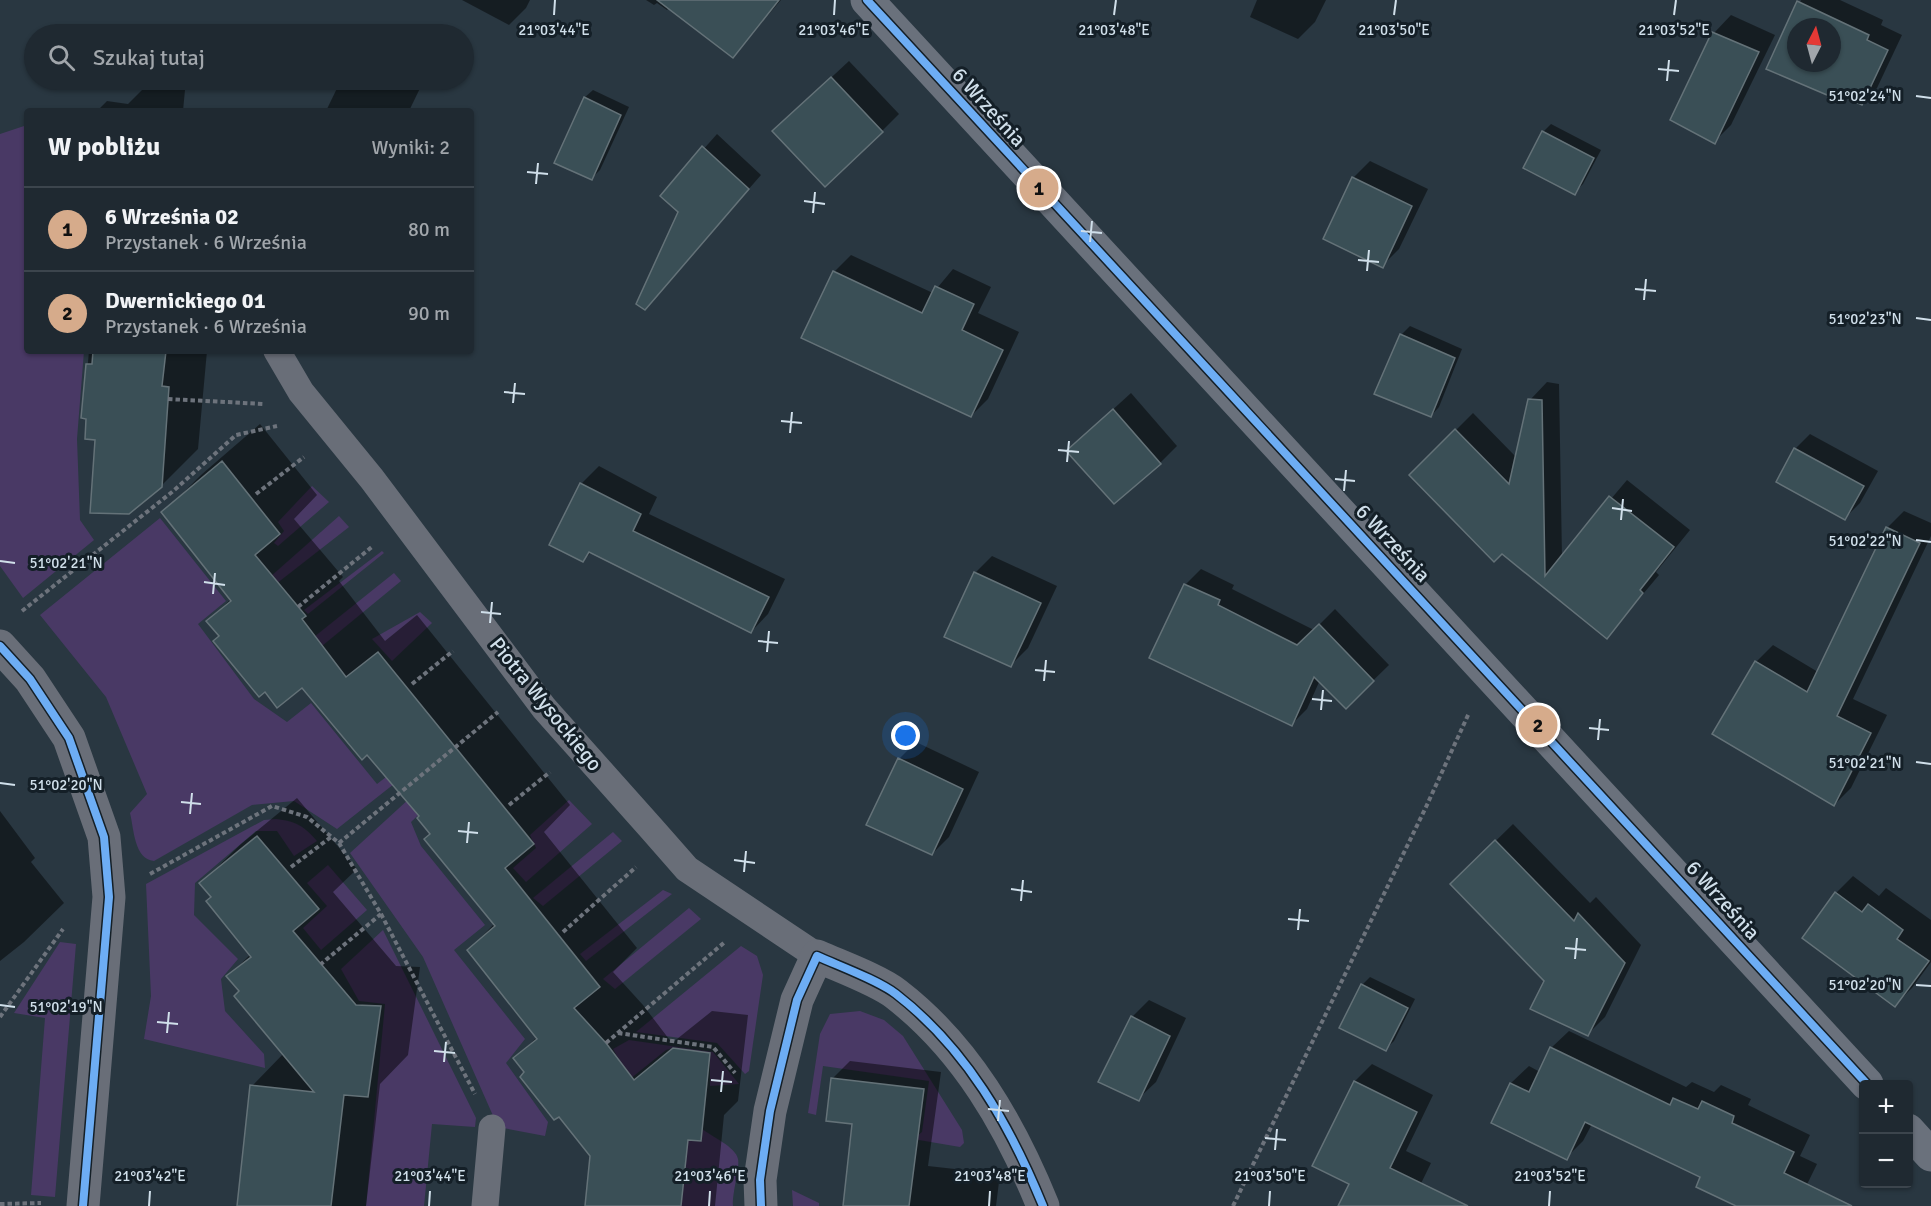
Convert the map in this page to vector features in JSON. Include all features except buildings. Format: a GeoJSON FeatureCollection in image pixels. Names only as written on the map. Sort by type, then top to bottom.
{"type":"FeatureCollection","features":[{"type":"Feature","properties":{"kind":"street","name":"6 Września"},"geometry":{"type":"LineString","coordinates":[[867,0],[1863,1080]]}},
{"type":"Feature","properties":{"kind":"street"},"geometry":{"type":"LineString","coordinates":[[0,646],[30,679],[69,738],[104,837],[109,897],[83,1206]]}},
{"type":"Feature","properties":{"kind":"street"},"geometry":{"type":"LineString","coordinates":[[761,1206],[760,1180],[770,1111],[796,1000],[817,956]]}},
{"type":"Feature","properties":{"kind":"street","name":"Piotra Wysockiego"},"geometry":{"type":"LineString","coordinates":[[817,956],[894,992],[945,1040],[994,1103],[1027,1166],[1043,1206]]}},
{"type":"Feature","properties":{"kind":"street"},"geometry":{"type":"LineString","coordinates":[[1912,1134],[1931,1155]]}},
{"type":"Feature","properties":{"kind":"lane","name":"Piotra Wysockiego"},"geometry":{"type":"LineString","coordinates":[[279,354],[302,392],[372,479],[536,696],[687,869],[817,956]]}},
{"type":"Feature","properties":{"kind":"lane"},"geometry":{"type":"LineString","coordinates":[[485,1206],[492,1128]]}},
{"type":"Feature","properties":{"kind":"path"},"geometry":{"type":"LineString","coordinates":[[168,399],[266,405]]}},
{"type":"Feature","properties":{"kind":"path"},"geometry":{"type":"LineString","coordinates":[[18,614],[165,497],[236,435],[281,425]]}},
{"type":"Feature","properties":{"kind":"path"},"geometry":{"type":"LineString","coordinates":[[256,494],[306,456]]}},
{"type":"Feature","properties":{"kind":"path"},"geometry":{"type":"LineString","coordinates":[[298,607],[377,544]]}},
{"type":"Feature","properties":{"kind":"path"},"geometry":{"type":"LineString","coordinates":[[412,684],[459,647]]}},
{"type":"Feature","properties":{"kind":"path"},"geometry":{"type":"LineString","coordinates":[[1233,1206],[1421,818],[1487,671]]}},
{"type":"Feature","properties":{"kind":"path"},"geometry":{"type":"LineString","coordinates":[[339,843],[515,698],[536,696]]}},
{"type":"Feature","properties":{"kind":"path"},"geometry":{"type":"LineString","coordinates":[[509,805],[557,767]]}},
{"type":"Feature","properties":{"kind":"path"},"geometry":{"type":"LineString","coordinates":[[0,1017],[68,922],[273,806],[307,817],[339,843],[381,914],[492,1128]]}},
{"type":"Feature","properties":{"kind":"path"},"geometry":{"type":"LineString","coordinates":[[291,867],[331,837]]}},
{"type":"Feature","properties":{"kind":"path"},"geometry":{"type":"LineString","coordinates":[[563,932],[645,859]]}},
{"type":"Feature","properties":{"kind":"path"},"geometry":{"type":"LineString","coordinates":[[321,964],[381,914]]}},
{"type":"Feature","properties":{"kind":"path"},"geometry":{"type":"LineString","coordinates":[[606,1043],[735,933]]}},
{"type":"Feature","properties":{"kind":"path"},"geometry":{"type":"LineString","coordinates":[[618,1033],[713,1047],[739,1078]]}},
{"type":"Feature","properties":{"kind":"path"},"geometry":{"type":"LineString","coordinates":[[0,1204],[25,1202]]}},
{"type":"Feature","properties":{"kind":"shaded area"},"geometry":{"type":"Polygon","coordinates":[[[24,126],[24,354],[84,354],[77,439],[80,520],[94,540],[23,598],[0,566],[0,134],[24,126]]]}},
{"type":"Feature","properties":{"kind":"shaded area"},"geometry":{"type":"Polygon","coordinates":[[[312,486],[329,502],[278,546],[274,543],[284,531],[278,522],[312,486]]]}},
{"type":"Feature","properties":{"kind":"shaded area"},"geometry":{"type":"Polygon","coordinates":[[[339,516],[349,527],[276,584],[270,577],[339,516]]]}},
{"type":"Feature","properties":{"kind":"shaded area"},"geometry":{"type":"Polygon","coordinates":[[[160,518],[226,601],[198,624],[254,699],[287,722],[311,703],[377,784],[399,767],[399,780],[337,829],[294,801],[252,805],[154,861],[142,855],[134,835],[130,813],[147,794],[106,697],[40,615],[160,518]]]}},
{"type":"Feature","properties":{"kind":"shaded area"},"geometry":{"type":"Polygon","coordinates":[[[382,551],[384,553],[308,614],[304,610],[382,551]]]}},
{"type":"Feature","properties":{"kind":"shaded area"},"geometry":{"type":"Polygon","coordinates":[[[394,573],[401,581],[322,646],[314,637],[394,573]]]}},
{"type":"Feature","properties":{"kind":"shaded area"},"geometry":{"type":"Polygon","coordinates":[[[420,612],[432,623],[392,661],[372,639],[420,612]]]}},
{"type":"Feature","properties":{"kind":"shaded area"},"geometry":{"type":"Polygon","coordinates":[[[422,787],[435,799],[411,822],[421,846],[485,925],[454,950],[525,1039],[506,1063],[548,1122],[545,1136],[498,1127],[423,957],[350,853],[422,787]]]}},
{"type":"Feature","properties":{"kind":"shaded area"},"geometry":{"type":"Polygon","coordinates":[[[569,800],[592,824],[526,882],[513,868],[536,848],[530,835],[569,800]]]}},
{"type":"Feature","properties":{"kind":"shaded area"},"geometry":{"type":"Polygon","coordinates":[[[276,819],[299,825],[317,841],[294,856],[277,831],[256,831],[195,883],[194,915],[238,959],[221,979],[225,1011],[264,1054],[265,1068],[144,1039],[151,996],[146,884],[264,820],[276,819]]]}},
{"type":"Feature","properties":{"kind":"shaded area"},"geometry":{"type":"Polygon","coordinates":[[[613,832],[622,841],[543,906],[533,898],[613,832]]]}},
{"type":"Feature","properties":{"kind":"shaded area"},"geometry":{"type":"Polygon","coordinates":[[[328,865],[367,910],[321,950],[303,928],[327,906],[307,883],[328,865]]]}},
{"type":"Feature","properties":{"kind":"shaded area"},"geometry":{"type":"Polygon","coordinates":[[[663,890],[672,894],[586,961],[580,954],[663,890]]]}},
{"type":"Feature","properties":{"kind":"shaded area"},"geometry":{"type":"Polygon","coordinates":[[[689,908],[701,919],[615,989],[603,979],[689,908]]]}},
{"type":"Feature","properties":{"kind":"shaded area"},"geometry":{"type":"Polygon","coordinates":[[[383,930],[476,1118],[475,1127],[432,1124],[424,1206],[366,1206],[385,1004],[359,1001],[341,969],[383,930]]]}},
{"type":"Feature","properties":{"kind":"shaded area"},"geometry":{"type":"Polygon","coordinates":[[[60,942],[76,944],[55,1197],[31,1195],[45,1018],[14,1013],[60,942]]]}},
{"type":"Feature","properties":{"kind":"shaded area"},"geometry":{"type":"Polygon","coordinates":[[[741,946],[757,956],[763,975],[749,1071],[745,1074],[717,1043],[636,1032],[741,946]]]}},
{"type":"Feature","properties":{"kind":"shaded area"},"geometry":{"type":"Polygon","coordinates":[[[860,1011],[884,1020],[903,1036],[962,1130],[964,1143],[960,1147],[913,1139],[922,1132],[929,1081],[823,1066],[816,1115],[808,1113],[820,1034],[830,1014],[860,1011]]]}},
{"type":"Feature","properties":{"kind":"shaded area"},"geometry":{"type":"Polygon","coordinates":[[[629,1040],[713,1052],[739,1084],[710,1086],[710,1053],[673,1048],[666,1050],[630,1079],[613,1049],[629,1040]]]}},
{"type":"Feature","properties":{"kind":"shaded area"},"geometry":{"type":"Polygon","coordinates":[[[702,1129],[733,1150],[738,1159],[733,1206],[681,1206],[685,1165],[638,1136],[702,1129]]]}},
{"type":"Feature","properties":{"kind":"shaded area"},"geometry":{"type":"Polygon","coordinates":[[[792,1190],[819,1203],[819,1206],[793,1206],[792,1190]]]}},
{"type":"Feature","properties":{"kind":"cycle path"},"geometry":{"type":"LineString","coordinates":[[867,0],[1863,1080]]}},
{"type":"Feature","properties":{"kind":"cycle path"},"geometry":{"type":"LineString","coordinates":[[0,646],[30,679],[69,738],[104,837],[109,897],[83,1206]]}},
{"type":"Feature","properties":{"kind":"cycle path"},"geometry":{"type":"LineString","coordinates":[[761,1206],[760,1180],[770,1111],[797,1000],[817,956],[869,978],[896,994],[944,1039],[965,1063],[1000,1118],[1016,1146],[1043,1206]]}},
{"type":"Feature","properties":{"kind":"place","name":"6 Września 02"},"geometry":{"type":"Point","coordinates":[1039,188]}},
{"type":"Feature","properties":{"kind":"place","name":"Dwernickiego 01"},"geometry":{"type":"Point","coordinates":[1538,725]}}]}
